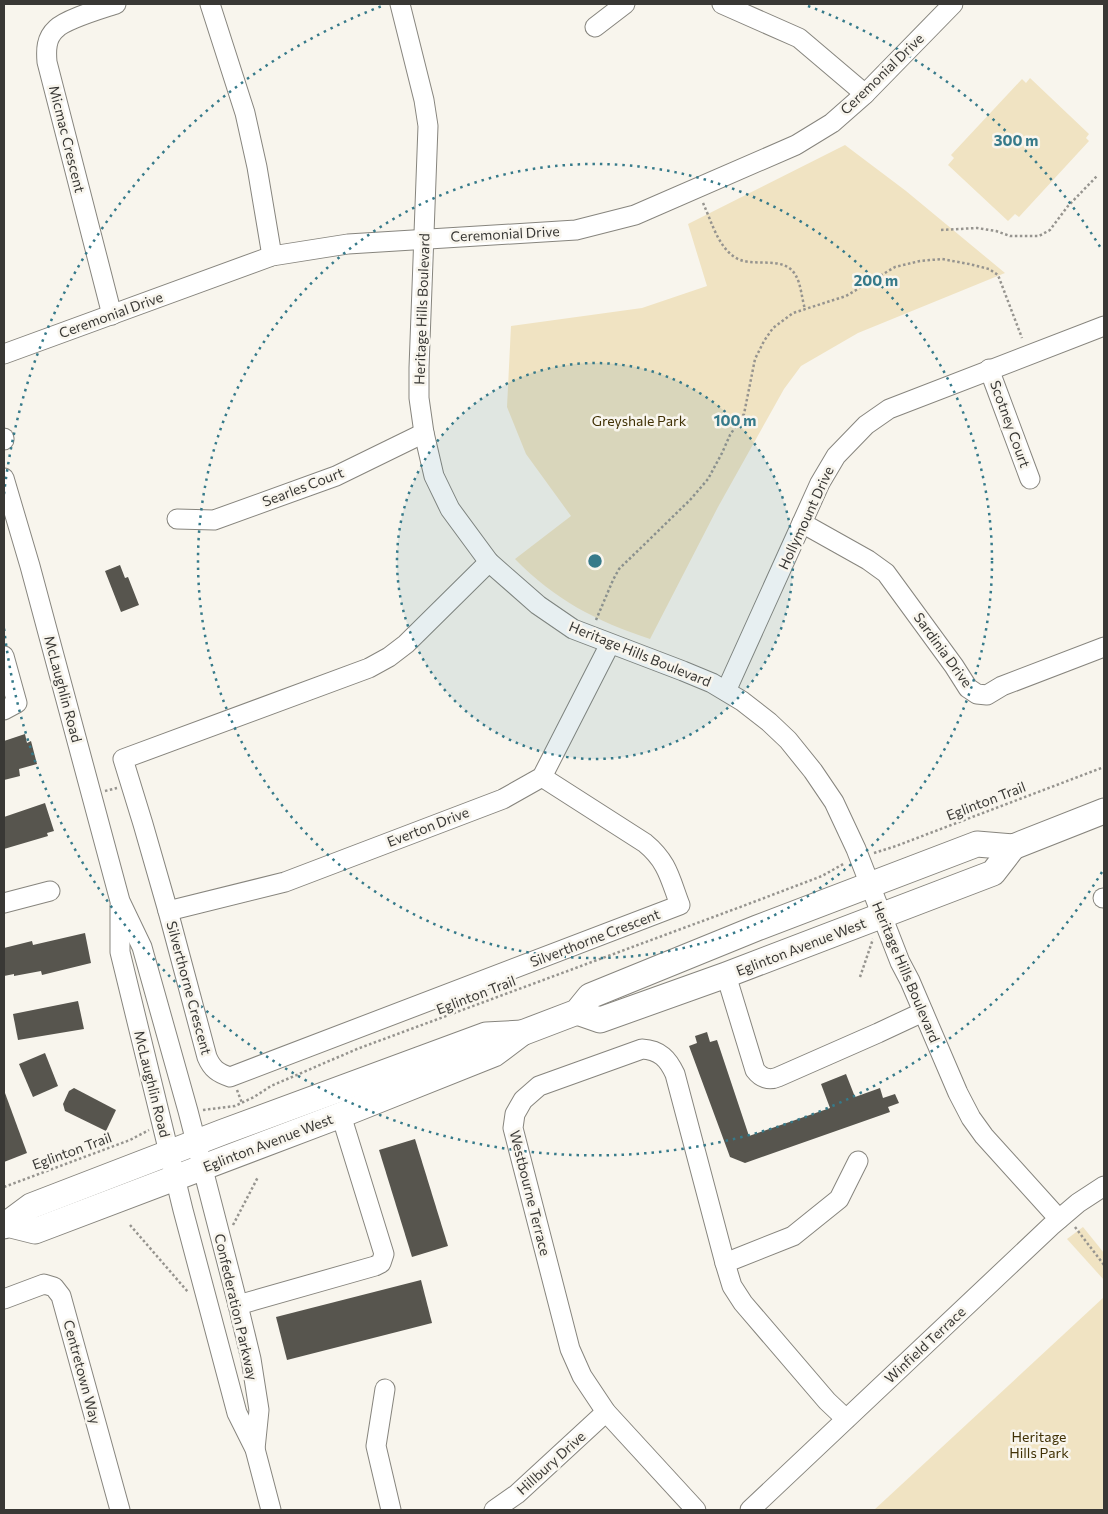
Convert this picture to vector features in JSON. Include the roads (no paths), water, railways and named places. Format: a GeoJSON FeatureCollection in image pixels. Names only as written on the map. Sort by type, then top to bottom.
{"type":"FeatureCollection","features":[{"type":"Feature","properties":{"kind":"main road","name":"Eglinton Avenue West"},"geometry":{"type":"LineString","coordinates":[[5,1225],[31,1206],[196,1142],[486,1035],[522,1032],[577,1012],[590,996],[748,932],[977,844],[1013,848],[1104,811]]}},
{"type":"Feature","properties":{"kind":"main road","name":"Eglinton Avenue West"},"geometry":{"type":"LineString","coordinates":[[577,1012],[600,1020],[726,975],[993,874],[1013,848]]}},
{"type":"Feature","properties":{"kind":"main road","name":"Eglinton Avenue West"},"geometry":{"type":"LineString","coordinates":[[5,1225],[35,1231],[341,1115],[494,1054],[522,1032]]}},
{"type":"Feature","properties":{"kind":"street","name":"Micmac Crescent"},"geometry":{"type":"LineString","coordinates":[[112,315],[47,62],[46,49],[55,30],[66,22],[116,4]]}},
{"type":"Feature","properties":{"kind":"street"},"geometry":{"type":"LineString","coordinates":[[210,4],[246,113],[258,167],[272,256]]}},
{"type":"Feature","properties":{"kind":"street","name":"Heritage Hills Boulevard"},"geometry":{"type":"LineString","coordinates":[[400,4],[424,100],[428,126],[419,368],[420,398],[424,433],[434,476],[450,509],[489,562],[538,605],[573,628],[683,671],[726,691],[779,730],[802,756],[834,802],[856,849],[900,962],[910,980],[958,1093],[971,1118],[984,1136],[1067,1223]]}},
{"type":"Feature","properties":{"kind":"street"},"geometry":{"type":"LineString","coordinates":[[596,27],[625,4]]}},
{"type":"Feature","properties":{"kind":"street"},"geometry":{"type":"LineString","coordinates":[[722,4],[799,38],[865,94]]}},
{"type":"Feature","properties":{"kind":"street","name":"Ceremonial Drive"},"geometry":{"type":"LineString","coordinates":[[4,354],[272,256],[348,244],[576,230],[635,215],[796,145],[832,122],[865,94],[953,4]]}},
{"type":"Feature","properties":{"kind":"street","name":"Hollymount Drive"},"geometry":{"type":"LineString","coordinates":[[726,691],[820,483],[836,456],[866,425],[889,409],[1104,326]]}},
{"type":"Feature","properties":{"kind":"street","name":"Scotney Court"},"geometry":{"type":"LineString","coordinates":[[989,369],[1030,479]]}},
{"type":"Feature","properties":{"kind":"street","name":"Searles Court"},"geometry":{"type":"LineString","coordinates":[[177,519],[214,520],[336,476],[424,433]]}},
{"type":"Feature","properties":{"kind":"street","name":"McLaughlin Road"},"geometry":{"type":"LineString","coordinates":[[4,478],[30,566],[120,901],[142,947],[202,1168]]}},
{"type":"Feature","properties":{"kind":"street","name":"Sardinia Drive"},"geometry":{"type":"LineString","coordinates":[[802,523],[868,560],[886,573],[968,688],[976,694],[987,695],[1002,686],[1104,647]]}},
{"type":"Feature","properties":{"kind":"street","name":"Silverthorne Crescent"},"geometry":{"type":"LineString","coordinates":[[489,562],[406,644],[389,657],[369,668],[123,759],[211,1066],[220,1074],[230,1078],[680,906],[665,864],[656,852],[542,776]]}},
{"type":"Feature","properties":{"kind":"street"},"geometry":{"type":"LineString","coordinates":[[542,776],[610,644]]}},
{"type":"Feature","properties":{"kind":"street"},"geometry":{"type":"LineString","coordinates":[[4,656],[18,703],[4,710]]}},
{"type":"Feature","properties":{"kind":"street","name":"Everton Drive"},"geometry":{"type":"LineString","coordinates":[[168,911],[285,882],[503,799],[542,776]]}},
{"type":"Feature","properties":{"kind":"street"},"geometry":{"type":"LineString","coordinates":[[4,903],[50,891]]}},
{"type":"Feature","properties":{"kind":"street","name":"McLaughlin Road"},"geometry":{"type":"LineString","coordinates":[[120,901],[120,952],[175,1178]]}},
{"type":"Feature","properties":{"kind":"street"},"geometry":{"type":"LineString","coordinates":[[726,975],[755,1070],[761,1076],[770,1079],[923,1012]]}},
{"type":"Feature","properties":{"kind":"street","name":"Westbourne Terrace"},"geometry":{"type":"LineString","coordinates":[[696,1510],[606,1412],[582,1376],[570,1349],[512,1128],[515,1114],[523,1100],[539,1086],[642,1048],[662,1054],[667,1059],[675,1074],[732,1286],[742,1303],[827,1401],[846,1419]]}},
{"type":"Feature","properties":{"kind":"street"},"geometry":{"type":"LineString","coordinates":[[238,1305],[319,1283],[382,1263],[384,1254],[341,1115]]}},
{"type":"Feature","properties":{"kind":"street"},"geometry":{"type":"LineString","coordinates":[[725,1263],[793,1236],[839,1200],[858,1161]]}},
{"type":"Feature","properties":{"kind":"street","name":"Confederation Parkway"},"geometry":{"type":"LineString","coordinates":[[202,1168],[251,1359],[259,1410],[255,1449]]}},
{"type":"Feature","properties":{"kind":"street","name":"Confederation Parkway"},"geometry":{"type":"LineString","coordinates":[[175,1178],[237,1413],[255,1449],[272,1510]]}},
{"type":"Feature","properties":{"kind":"street","name":"Winfield Terrace"},"geometry":{"type":"LineString","coordinates":[[750,1510],[846,1419],[1067,1223],[1078,1203],[1104,1186]]}},
{"type":"Feature","properties":{"kind":"street","name":"Centretown Way"},"geometry":{"type":"LineString","coordinates":[[4,1299],[44,1284],[54,1287],[61,1296],[120,1510]]}},
{"type":"Feature","properties":{"kind":"street"},"geometry":{"type":"LineString","coordinates":[[385,1388],[376,1446],[391,1510]]}},
{"type":"Feature","properties":{"kind":"street","name":"Hillbury Drive"},"geometry":{"type":"LineString","coordinates":[[494,1510],[518,1494],[606,1412]]}},
{"type":"Feature","properties":{"kind":"park label","name":"Greyshale Park"},"geometry":{"type":"Point","coordinates":[639,421]}},
{"type":"Feature","properties":{"kind":"park label","name":"Heritage Hills Park"},"geometry":{"type":"Point","coordinates":[1039,1445]}}]}
